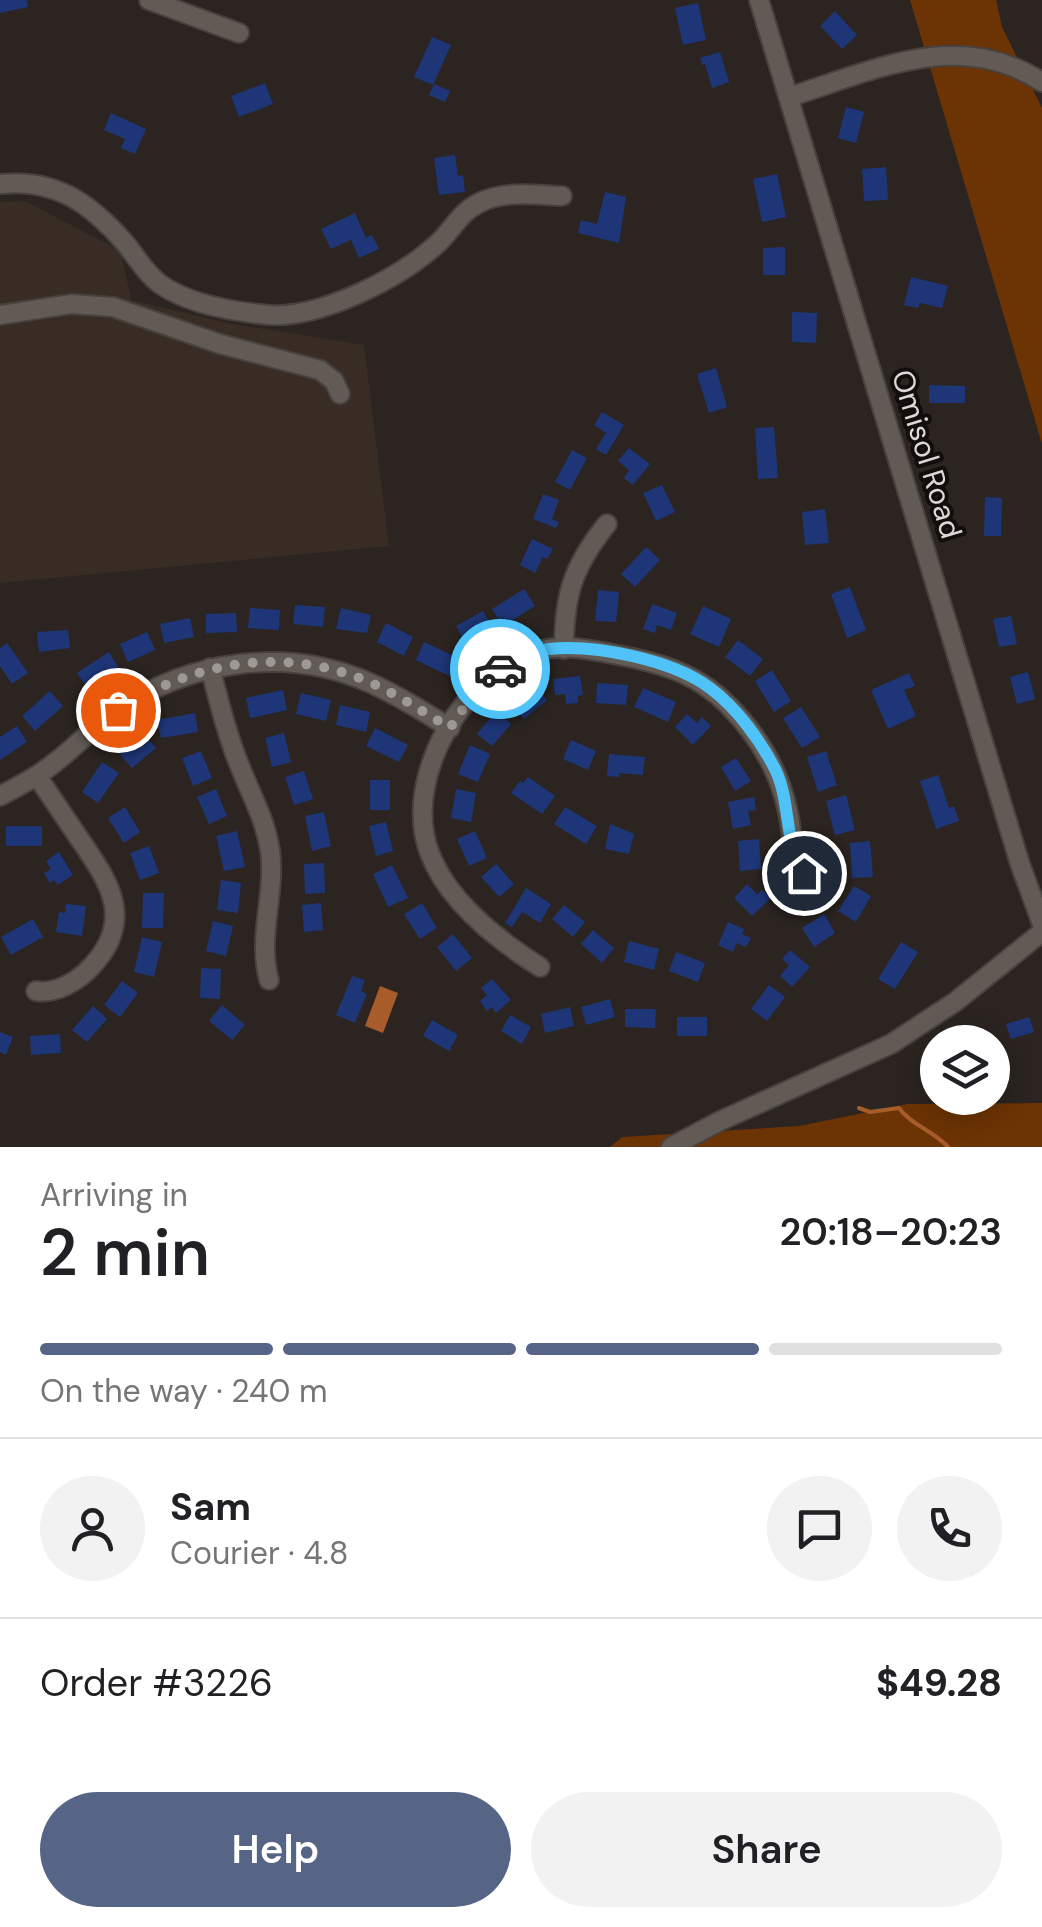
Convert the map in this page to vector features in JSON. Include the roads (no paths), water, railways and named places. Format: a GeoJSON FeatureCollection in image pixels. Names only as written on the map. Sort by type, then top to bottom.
{"type":"FeatureCollection","features":[{"type":"Feature","properties":{"kind":"street"},"geometry":{"type":"LineString","coordinates":[[149,0],[239,34]]}},
{"type":"Feature","properties":{"kind":"street","name":"Omisol Road"},"geometry":{"type":"LineString","coordinates":[[759,0],[1020,864],[1042,924]]}},
{"type":"Feature","properties":{"kind":"street"},"geometry":{"type":"LineString","coordinates":[[789,97],[893,64],[936,55],[983,56],[1006,62],[1042,82]]}},
{"type":"Feature","properties":{"kind":"street"},"geometry":{"type":"LineString","coordinates":[[0,184],[38,183],[64,193],[108,225],[145,270],[168,288],[220,306],[274,315],[334,304],[398,271],[432,249],[456,220],[480,202],[510,194],[562,196]]}},
{"type":"Feature","properties":{"kind":"street"},"geometry":{"type":"LineString","coordinates":[[0,315],[82,304],[113,308],[220,344],[320,370],[334,382],[340,394]]}},
{"type":"Feature","properties":{"kind":"street"},"geometry":{"type":"LineString","coordinates":[[564,649],[572,579],[607,524]]}},
{"type":"Feature","properties":{"kind":"street"},"geometry":{"type":"LineString","coordinates":[[540,967],[503,940],[453,892],[430,856],[422,822],[422,801],[432,761],[450,728],[478,687],[525,656],[546,649],[604,652],[681,671],[712,690],[750,729],[775,770],[789,813],[792,849],[804,873]]}},
{"type":"Feature","properties":{"kind":"street"},"geometry":{"type":"LineString","coordinates":[[0,796],[37,776],[93,728],[138,697],[167,682],[210,668],[272,662],[344,673],[398,696],[450,728]]}},
{"type":"Feature","properties":{"kind":"street"},"geometry":{"type":"LineString","coordinates":[[210,668],[228,734],[266,829],[272,875],[264,952],[269,980]]}},
{"type":"Feature","properties":{"kind":"street"},"geometry":{"type":"LineString","coordinates":[[36,991],[60,988],[88,970],[112,932],[114,904],[108,880],[37,776]]}},
{"type":"Feature","properties":{"kind":"street"},"geometry":{"type":"LineString","coordinates":[[672,1147],[720,1120],[892,1044],[955,1002],[1042,932]]}},
{"type":"Feature","properties":{"kind":"waterway"},"geometry":{"type":"LineString","coordinates":[[859,1108],[870,1112],[899,1108],[948,1147]]}}]}
